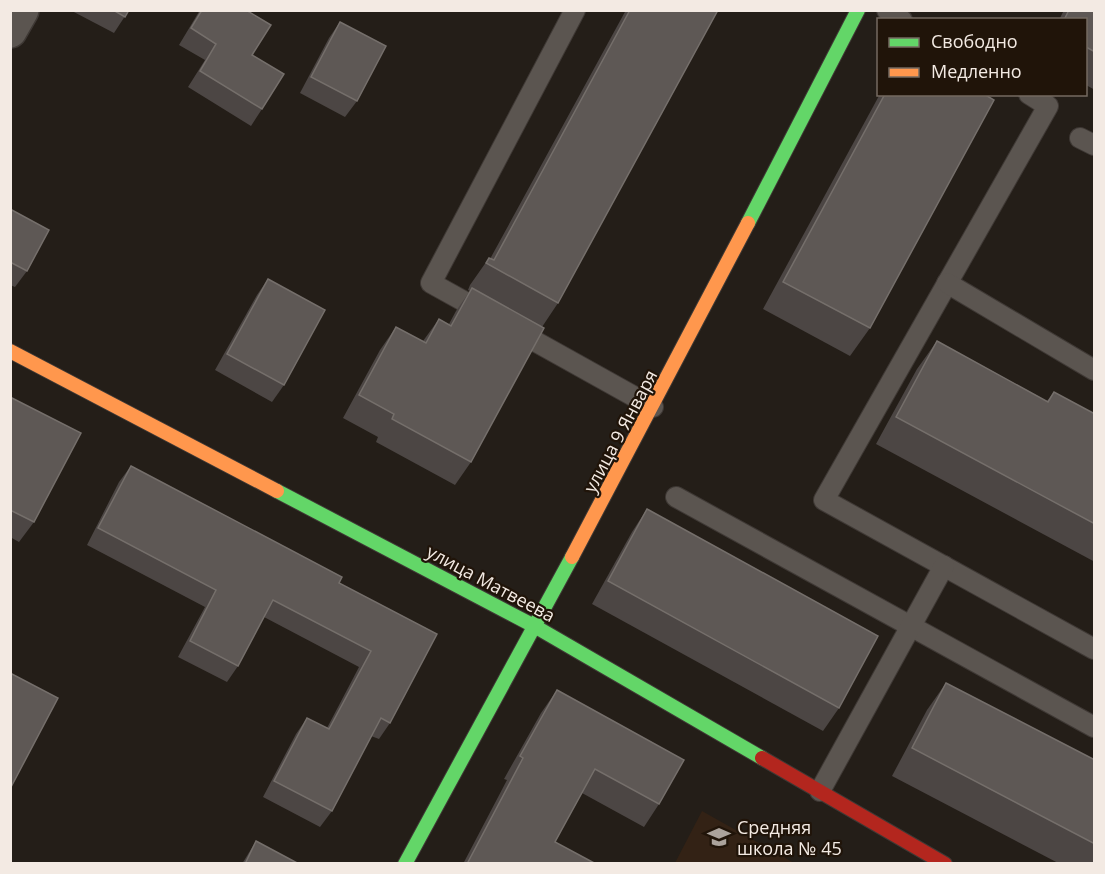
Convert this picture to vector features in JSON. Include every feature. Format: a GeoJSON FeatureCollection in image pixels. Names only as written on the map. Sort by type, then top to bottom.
{"type":"FeatureCollection","features":[{"type":"Feature","properties":{"kind":"street"},"geometry":{"type":"LineString","coordinates":[[10,31],[22,10]]}},
{"type":"Feature","properties":{"kind":"street","name":"улица 9 Января"},"geometry":{"type":"LineString","coordinates":[[405,864],[536,627],[653,407],[858,10]]}},
{"type":"Feature","properties":{"kind":"street","name":"улица Матвеева"},"geometry":{"type":"LineString","coordinates":[[10,351],[536,627],[945,864]]}},
{"type":"Feature","properties":{"kind":"lane"},"geometry":{"type":"LineString","coordinates":[[575,10],[431,283],[653,407]]}},
{"type":"Feature","properties":{"kind":"lane"},"geometry":{"type":"LineString","coordinates":[[1032,96],[1048,105],[824,500],[1095,649]]}},
{"type":"Feature","properties":{"kind":"lane"},"geometry":{"type":"LineString","coordinates":[[947,283],[1095,370]]}},
{"type":"Feature","properties":{"kind":"lane"},"geometry":{"type":"LineString","coordinates":[[676,497],[1095,727]]}},
{"type":"Feature","properties":{"kind":"lane"},"geometry":{"type":"LineString","coordinates":[[820,791],[944,566]]}},
{"type":"Feature","properties":{"kind":"shaded area","name":"Средняя школа № 45"},"geometry":{"type":"Polygon","coordinates":[[[702,811],[794,863],[675,863],[702,811]]]}},
{"type":"Feature","properties":{"kind":"building"},"geometry":{"type":"Polygon","coordinates":[[[113,10],[129,10],[125,17],[113,10]]]}},
{"type":"Feature","properties":{"kind":"building"},"geometry":{"type":"Polygon","coordinates":[[[202,10],[246,10],[271,25],[252,55],[284,74],[262,109],[200,71],[216,44],[191,28],[202,10]]]}},
{"type":"Feature","properties":{"kind":"building"},"geometry":{"type":"Polygon","coordinates":[[[630,10],[718,10],[558,303],[486,263],[489,258],[494,260],[630,10]]]}},
{"type":"Feature","properties":{"kind":"building"},"geometry":{"type":"Polygon","coordinates":[[[1069,10],[1095,10],[1095,52],[1087,48],[1087,18],[1065,18],[1069,10]]]}},
{"type":"Feature","properties":{"kind":"building"},"geometry":{"type":"Polygon","coordinates":[[[340,22],[386,46],[357,101],[311,77],[340,22]]]}},
{"type":"Feature","properties":{"kind":"building"},"geometry":{"type":"Polygon","coordinates":[[[884,96],[987,96],[994,100],[870,328],[783,282],[884,96]]]}},
{"type":"Feature","properties":{"kind":"building"},"geometry":{"type":"Polygon","coordinates":[[[10,209],[49,230],[27,271],[10,262],[10,209]]]}},
{"type":"Feature","properties":{"kind":"building"},"geometry":{"type":"Polygon","coordinates":[[[268,279],[325,310],[284,385],[227,354],[268,279]]]}},
{"type":"Feature","properties":{"kind":"building"},"geometry":{"type":"Polygon","coordinates":[[[472,288],[544,328],[471,462],[392,419],[394,414],[359,395],[396,327],[426,343],[439,319],[451,326],[472,288]]]}},
{"type":"Feature","properties":{"kind":"building"},"geometry":{"type":"Polygon","coordinates":[[[937,341],[1048,402],[1054,392],[1095,414],[1095,524],[896,417],[937,341]]]}},
{"type":"Feature","properties":{"kind":"building"},"geometry":{"type":"Polygon","coordinates":[[[10,397],[81,433],[34,522],[10,510],[10,397]]]}},
{"type":"Feature","properties":{"kind":"building"},"geometry":{"type":"Polygon","coordinates":[[[131,466],[342,577],[339,583],[437,634],[390,723],[381,718],[332,811],[274,781],[307,718],[329,729],[371,651],[273,600],[238,666],[190,641],[216,590],[98,528],[131,466]]]}},
{"type":"Feature","properties":{"kind":"building"},"geometry":{"type":"Polygon","coordinates":[[[647,509],[878,636],[839,708],[608,581],[647,509]]]}},
{"type":"Feature","properties":{"kind":"building"},"geometry":{"type":"Polygon","coordinates":[[[10,673],[58,698],[10,789],[10,673]]]}},
{"type":"Feature","properties":{"kind":"building"},"geometry":{"type":"Polygon","coordinates":[[[946,683],[1095,760],[1095,844],[912,748],[946,683]]]}},
{"type":"Feature","properties":{"kind":"building"},"geometry":{"type":"Polygon","coordinates":[[[557,690],[684,760],[659,804],[595,769],[555,842],[596,864],[467,864],[523,758],[520,756],[557,690]]]}},
{"type":"Feature","properties":{"kind":"building"},"geometry":{"type":"Polygon","coordinates":[[[256,841],[299,864],[245,864],[256,841]]]}},
{"type":"Feature","properties":{"kind":"traffic: fast"},"geometry":{"type":"LineString","coordinates":[[748,223],[858,10]]}},
{"type":"Feature","properties":{"kind":"traffic: fast"},"geometry":{"type":"LineString","coordinates":[[277,491],[536,627],[762,758]]}},
{"type":"Feature","properties":{"kind":"traffic: fast"},"geometry":{"type":"LineString","coordinates":[[405,864],[572,557]]}},
{"type":"Feature","properties":{"kind":"traffic: slow"},"geometry":{"type":"LineString","coordinates":[[572,557],[748,223]]}},
{"type":"Feature","properties":{"kind":"traffic: slow"},"geometry":{"type":"LineString","coordinates":[[10,351],[277,491]]}},
{"type":"Feature","properties":{"kind":"traffic: jam"},"geometry":{"type":"LineString","coordinates":[[762,758],[945,864]]}},
{"type":"Feature","properties":{"kind":"place","name":"Средняя школа № 45"},"geometry":{"type":"Point","coordinates":[719,837]}}]}
